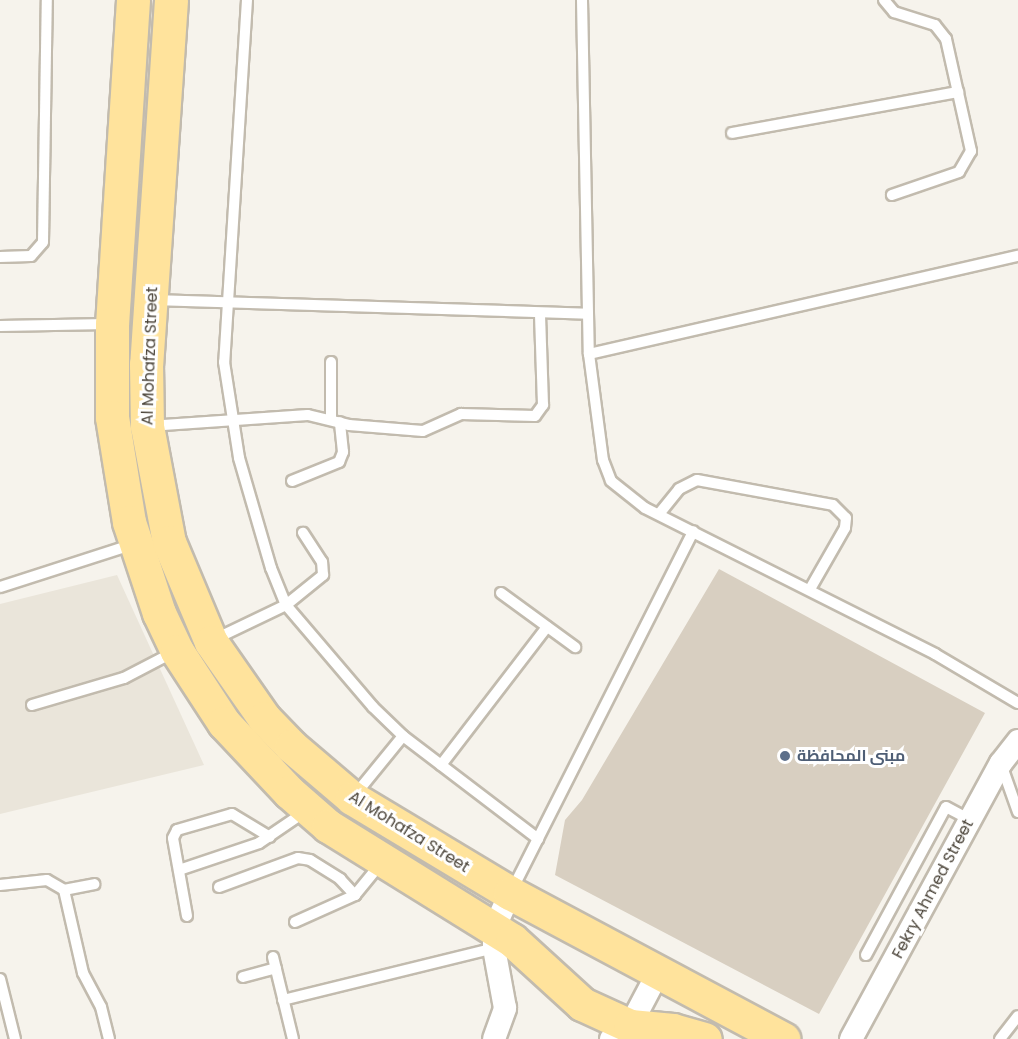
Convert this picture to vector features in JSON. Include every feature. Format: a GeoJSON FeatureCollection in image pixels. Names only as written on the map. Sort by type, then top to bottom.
{"type":"FeatureCollection","features":[{"type":"Feature","properties":{"kind":"main road"},"geometry":{"type":"LineString","coordinates":[[133,0],[111,324],[112,417],[118,470],[136,543],[177,651],[224,723],[309,809],[494,938],[528,953],[582,1004],[621,1032],[673,1030],[705,1039]]}},
{"type":"Feature","properties":{"kind":"main road","name":"Al Mohafza Street"},"geometry":{"type":"LineString","coordinates":[[171,0],[151,300],[147,426],[168,542],[211,642],[264,718],[291,747],[352,798],[510,893],[784,1039]]}},
{"type":"Feature","properties":{"kind":"street","name":"Fekry Ahmed Street"},"geometry":{"type":"LineString","coordinates":[[851,1039],[1001,763],[1018,741]]}},
{"type":"Feature","properties":{"kind":"street"},"geometry":{"type":"LineString","coordinates":[[494,1039],[505,1008],[494,938],[510,893]]}},
{"type":"Feature","properties":{"kind":"street"},"geometry":{"type":"LineString","coordinates":[[621,1032],[658,973]]}},
{"type":"Feature","properties":{"kind":"lane"},"geometry":{"type":"LineString","coordinates":[[0,257],[31,256],[43,242],[47,0]]}},
{"type":"Feature","properties":{"kind":"lane"},"geometry":{"type":"LineString","coordinates":[[248,0],[224,362],[231,419],[259,533],[286,605],[342,676],[403,736],[538,839]]}},
{"type":"Feature","properties":{"kind":"lane"},"geometry":{"type":"LineString","coordinates":[[582,0],[589,354],[606,471],[619,491],[659,514],[935,654],[1018,703]]}},
{"type":"Feature","properties":{"kind":"lane"},"geometry":{"type":"LineString","coordinates":[[884,0],[894,12],[927,20],[941,31],[971,151],[965,167],[892,195]]}},
{"type":"Feature","properties":{"kind":"lane"},"geometry":{"type":"LineString","coordinates":[[732,133],[958,92]]}},
{"type":"Feature","properties":{"kind":"lane"},"geometry":{"type":"LineString","coordinates":[[589,354],[1018,256]]}},
{"type":"Feature","properties":{"kind":"lane"},"geometry":{"type":"LineString","coordinates":[[151,300],[226,305],[588,314]]}},
{"type":"Feature","properties":{"kind":"lane"},"geometry":{"type":"LineString","coordinates":[[147,426],[308,416],[423,430],[461,414],[535,416],[543,405],[540,313]]}},
{"type":"Feature","properties":{"kind":"lane"},"geometry":{"type":"LineString","coordinates":[[0,326],[111,324]]}},
{"type":"Feature","properties":{"kind":"lane"},"geometry":{"type":"LineString","coordinates":[[292,481],[339,462],[343,452],[335,421],[332,362]]}},
{"type":"Feature","properties":{"kind":"lane"},"geometry":{"type":"LineString","coordinates":[[659,514],[679,489],[697,480],[833,505],[842,511],[845,528],[810,589]]}},
{"type":"Feature","properties":{"kind":"lane"},"geometry":{"type":"LineString","coordinates":[[510,893],[693,531]]}},
{"type":"Feature","properties":{"kind":"lane"},"geometry":{"type":"LineString","coordinates":[[211,642],[286,605],[323,575],[322,562],[303,533]]}},
{"type":"Feature","properties":{"kind":"lane"},"geometry":{"type":"LineString","coordinates":[[0,587],[136,543]]}},
{"type":"Feature","properties":{"kind":"lane"},"geometry":{"type":"LineString","coordinates":[[501,593],[575,647]]}},
{"type":"Feature","properties":{"kind":"lane"},"geometry":{"type":"LineString","coordinates":[[441,765],[547,627]]}},
{"type":"Feature","properties":{"kind":"lane"},"geometry":{"type":"LineString","coordinates":[[32,705],[124,678],[177,651]]}},
{"type":"Feature","properties":{"kind":"lane"},"geometry":{"type":"LineString","coordinates":[[352,798],[403,736]]}},
{"type":"Feature","properties":{"kind":"lane"},"geometry":{"type":"LineString","coordinates":[[1001,763],[1018,812]]}},
{"type":"Feature","properties":{"kind":"lane"},"geometry":{"type":"LineString","coordinates":[[866,956],[946,807],[970,820]]}},
{"type":"Feature","properties":{"kind":"lane"},"geometry":{"type":"LineString","coordinates":[[179,870],[270,837],[309,809]]}},
{"type":"Feature","properties":{"kind":"lane"},"geometry":{"type":"LineString","coordinates":[[187,916],[173,838],[179,829],[232,814],[270,837]]}},
{"type":"Feature","properties":{"kind":"lane"},"geometry":{"type":"LineString","coordinates":[[219,887],[298,858],[310,860],[340,879],[355,896]]}},
{"type":"Feature","properties":{"kind":"lane"},"geometry":{"type":"LineString","coordinates":[[295,922],[355,896],[382,862]]}},
{"type":"Feature","properties":{"kind":"lane"},"geometry":{"type":"LineString","coordinates":[[0,885],[47,880],[64,890],[94,884]]}},
{"type":"Feature","properties":{"kind":"lane"},"geometry":{"type":"LineString","coordinates":[[64,890],[82,973],[101,1007],[109,1039]]}},
{"type":"Feature","properties":{"kind":"lane"},"geometry":{"type":"LineString","coordinates":[[284,1000],[494,938]]}},
{"type":"Feature","properties":{"kind":"lane"},"geometry":{"type":"LineString","coordinates":[[273,957],[293,1039]]}},
{"type":"Feature","properties":{"kind":"lane"},"geometry":{"type":"LineString","coordinates":[[243,977],[276,968]]}},
{"type":"Feature","properties":{"kind":"lane"},"geometry":{"type":"LineString","coordinates":[[0,979],[15,1039]]}},
{"type":"Feature","properties":{"kind":"lane"},"geometry":{"type":"LineString","coordinates":[[1000,1039],[1018,1016]]}},
{"type":"Feature","properties":{"kind":"shaded area"},"geometry":{"type":"Polygon","coordinates":[[[117,575],[204,765],[0,814],[0,604],[117,575]]]}},
{"type":"Feature","properties":{"kind":"building","name":"مبنى المحافظة"},"geometry":{"type":"Polygon","coordinates":[[[719,569],[985,713],[819,1014],[555,875],[565,820],[582,800],[719,569]]]}},
{"type":"Feature","properties":{"kind":"place","name":"مبنى المحافظة"},"geometry":{"type":"Point","coordinates":[785,756]}}]}
